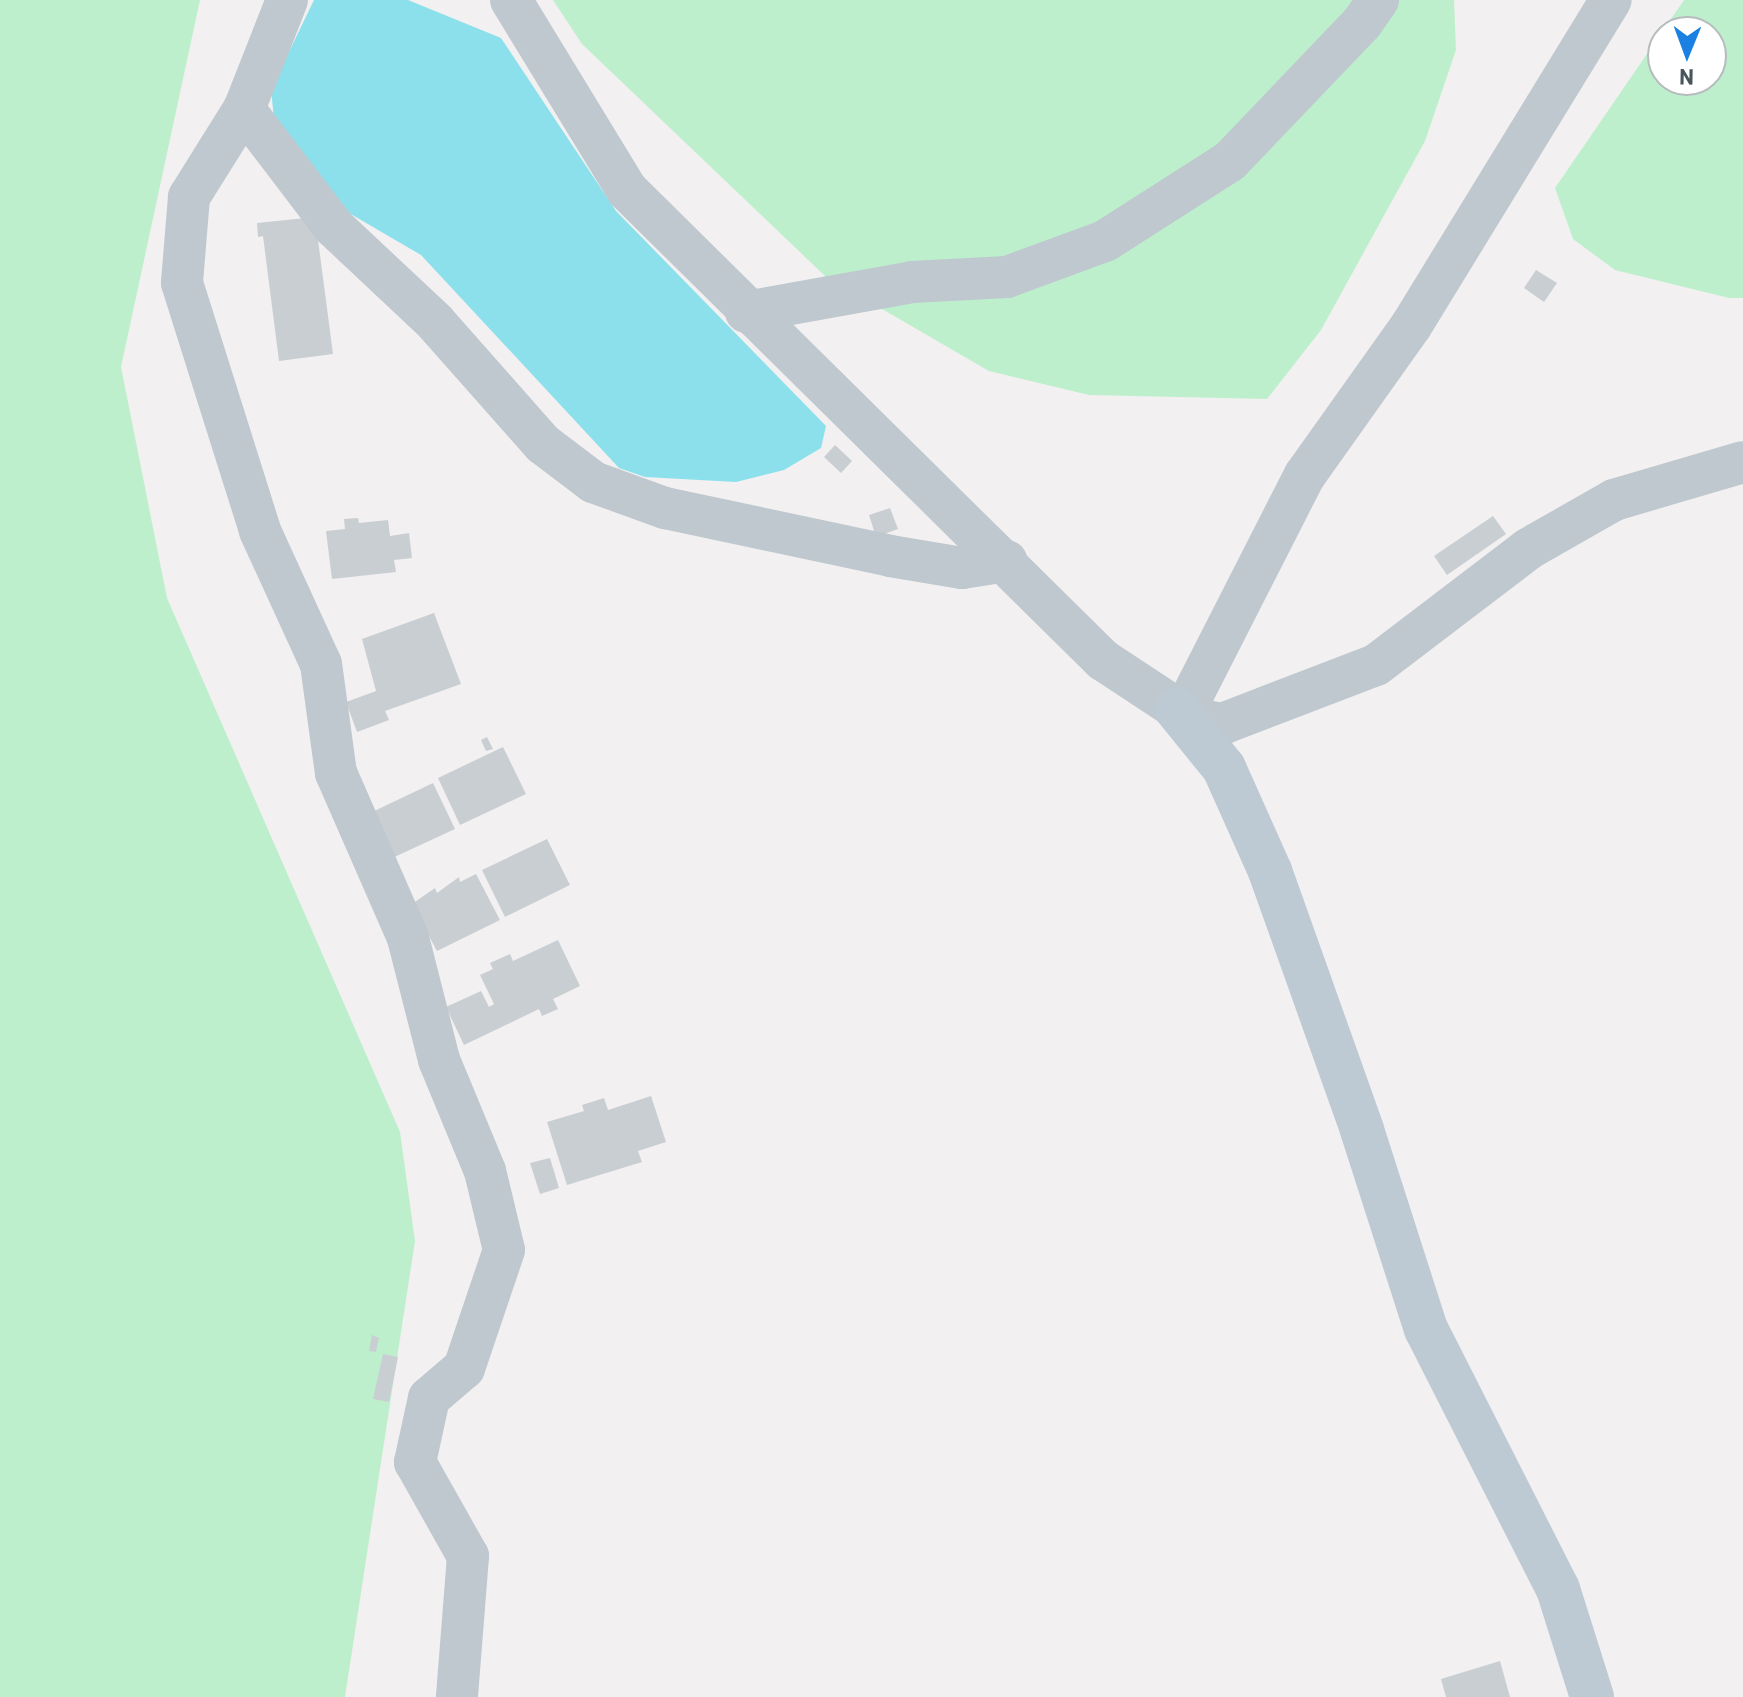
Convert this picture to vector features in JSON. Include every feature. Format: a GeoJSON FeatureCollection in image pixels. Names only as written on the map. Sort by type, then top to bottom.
{"type":"FeatureCollection","features":[{"type":"Feature","properties":{"kind":"street"},"geometry":{"type":"LineString","coordinates":[[287,0],[244,109],[189,197],[182,283],[260,531],[321,664],[336,773],[408,938],[439,1060],[485,1171],[504,1250],[464,1368],[429,1398],[415,1462],[468,1556],[457,1697]]}},
{"type":"Feature","properties":{"kind":"street"},"geometry":{"type":"LineString","coordinates":[[746,312],[912,282],[1007,277],[1105,241],[1230,161],[1362,23],[1378,0]]}},
{"type":"Feature","properties":{"kind":"street"},"geometry":{"type":"LineString","coordinates":[[1180,712],[1305,475],[1411,326],[1611,0]]}},
{"type":"Feature","properties":{"kind":"street"},"geometry":{"type":"LineString","coordinates":[[511,1],[627,190],[746,312],[1006,561],[1103,660],[1180,712],[1224,768],[1270,871],[1362,1130],[1426,1329],[1558,1589],[1592,1697]]}},
{"type":"Feature","properties":{"kind":"street"},"geometry":{"type":"LineString","coordinates":[[244,109],[334,227],[435,322],[543,444],[593,482],[665,508],[890,556],[962,568],[1006,561]]}},
{"type":"Feature","properties":{"kind":"street"},"geometry":{"type":"LineString","coordinates":[[1180,712],[1222,724],[1376,665],[1528,549],[1614,500],[1743,462]]}},
{"type":"Feature","properties":{"kind":"green space"},"geometry":{"type":"Polygon","coordinates":[[[0,0],[200,0],[121,367],[167,598],[400,1132],[415,1241],[345,1697],[0,1697],[0,0]]]}},
{"type":"Feature","properties":{"kind":"green space"},"geometry":{"type":"Polygon","coordinates":[[[553,0],[1454,0],[1456,50],[1425,141],[1321,330],[1267,399],[1089,395],[989,371],[825,276],[582,44],[553,0]]]}},
{"type":"Feature","properties":{"kind":"green space"},"geometry":{"type":"Polygon","coordinates":[[[1684,0],[1743,0],[1743,298],[1729,298],[1615,270],[1573,239],[1555,188],[1647,54],[1647,96],[1727,96],[1727,16],[1673,16],[1684,0]]]}},
{"type":"Feature","properties":{"kind":"water"},"geometry":{"type":"Polygon","coordinates":[[[314,0],[408,0],[501,38],[616,211],[826,426],[821,448],[784,470],[736,482],[645,477],[619,468],[421,255],[349,213],[275,129],[271,89],[314,0]]]}},
{"type":"Feature","properties":{"kind":"building"},"geometry":{"type":"Polygon","coordinates":[[[315,217],[333,354],[279,361],[263,236],[258,237],[257,223],[315,217]]]}},
{"type":"Feature","properties":{"kind":"building"},"geometry":{"type":"Polygon","coordinates":[[[1536,270],[1557,283],[1544,302],[1524,288],[1536,270]]]}},
{"type":"Feature","properties":{"kind":"building"},"geometry":{"type":"Polygon","coordinates":[[[835,445],[852,461],[841,473],[824,457],[835,445]]]}},
{"type":"Feature","properties":{"kind":"building"},"geometry":{"type":"Polygon","coordinates":[[[890,508],[898,529],[876,537],[869,515],[890,508]]]}},
{"type":"Feature","properties":{"kind":"building"},"geometry":{"type":"Polygon","coordinates":[[[1493,516],[1506,534],[1447,575],[1434,556],[1493,516]]]}},
{"type":"Feature","properties":{"kind":"building"},"geometry":{"type":"Polygon","coordinates":[[[358,518],[359,523],[388,520],[390,536],[409,533],[412,558],[394,560],[396,572],[332,579],[326,531],[345,529],[344,519],[358,518]]]}},
{"type":"Feature","properties":{"kind":"building"},"geometry":{"type":"Polygon","coordinates":[[[434,613],[461,684],[385,711],[389,720],[357,732],[346,702],[376,691],[362,639],[434,613]]]}},
{"type":"Feature","properties":{"kind":"building"},"geometry":{"type":"Polygon","coordinates":[[[487,737],[493,749],[486,751],[481,740],[487,737]]]}},
{"type":"Feature","properties":{"kind":"building"},"geometry":{"type":"Polygon","coordinates":[[[503,747],[526,794],[460,825],[438,778],[503,747]]]}},
{"type":"Feature","properties":{"kind":"building"},"geometry":{"type":"Polygon","coordinates":[[[433,783],[455,829],[390,859],[368,814],[433,783]]]}},
{"type":"Feature","properties":{"kind":"building"},"geometry":{"type":"Polygon","coordinates":[[[547,839],[570,885],[505,917],[482,870],[547,839]]]}},
{"type":"Feature","properties":{"kind":"building"},"geometry":{"type":"Polygon","coordinates":[[[476,874],[500,920],[437,951],[412,904],[435,888],[437,893],[459,877],[460,882],[476,874]]]}},
{"type":"Feature","properties":{"kind":"building"},"geometry":{"type":"Polygon","coordinates":[[[558,940],[580,986],[553,999],[558,1009],[542,1016],[539,1009],[464,1045],[446,1007],[481,991],[489,1007],[494,1004],[480,975],[493,969],[490,963],[510,954],[513,961],[558,940]]]}},
{"type":"Feature","properties":{"kind":"building"},"geometry":{"type":"Polygon","coordinates":[[[651,1096],[666,1142],[638,1151],[642,1162],[567,1185],[547,1122],[584,1111],[582,1105],[604,1098],[608,1110],[651,1096]]]}},
{"type":"Feature","properties":{"kind":"building"},"geometry":{"type":"Polygon","coordinates":[[[550,1158],[559,1188],[540,1194],[530,1163],[550,1158]]]}},
{"type":"Feature","properties":{"kind":"building"},"geometry":{"type":"Polygon","coordinates":[[[372,1335],[379,1338],[376,1352],[369,1351],[372,1335]]]}},
{"type":"Feature","properties":{"kind":"building"},"geometry":{"type":"Polygon","coordinates":[[[383,1354],[398,1357],[389,1402],[373,1399],[383,1354]]]}},
{"type":"Feature","properties":{"kind":"building"},"geometry":{"type":"Polygon","coordinates":[[[1500,1661],[1510,1697],[1446,1697],[1441,1679],[1500,1661]]]}}]}
